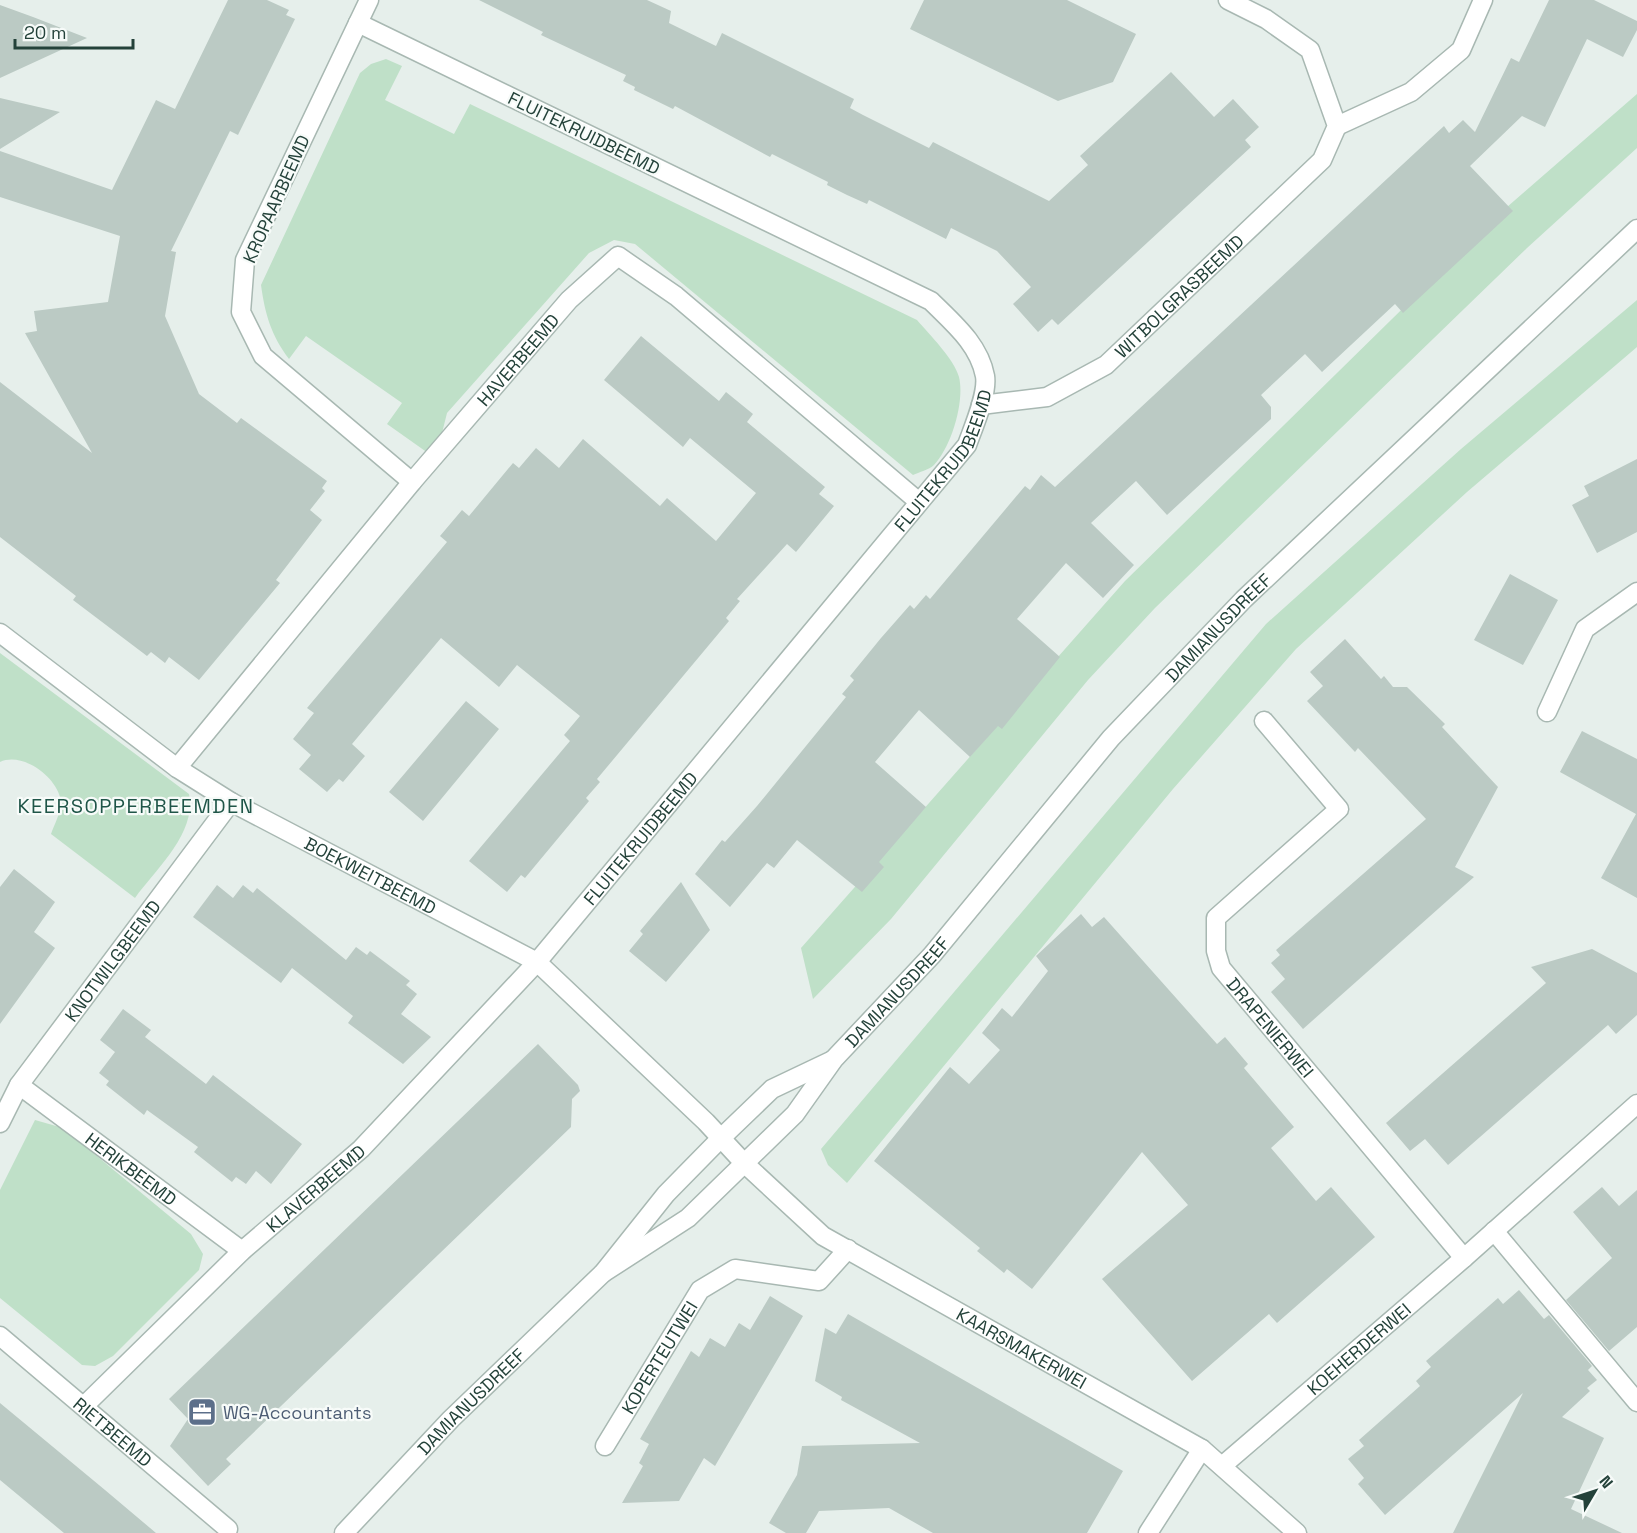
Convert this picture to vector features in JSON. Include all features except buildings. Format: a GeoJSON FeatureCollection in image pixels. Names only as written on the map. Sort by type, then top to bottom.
{"type":"FeatureCollection","features":[{"type":"Feature","properties":{"kind":"street","name":"KROPAARBEEMD"},"geometry":{"type":"LineString","coordinates":[[369,0],[245,260],[241,312],[263,356],[412,482]]}},
{"type":"Feature","properties":{"kind":"street"},"geometry":{"type":"LineString","coordinates":[[1228,0],[1266,19],[1310,50],[1336,126],[1411,92],[1461,50],[1483,0]]}},
{"type":"Feature","properties":{"kind":"street","name":"FLUITEKRUIDBEEMD"},"geometry":{"type":"LineString","coordinates":[[358,23],[931,301],[969,338],[986,378],[981,405],[967,445],[537,962]]}},
{"type":"Feature","properties":{"kind":"street","name":"WITBOLGRASBEEMD"},"geometry":{"type":"LineString","coordinates":[[981,405],[1047,397],[1106,365],[1322,160],[1336,126]]}},
{"type":"Feature","properties":{"kind":"street","name":"DAMIANUSDREEF"},"geometry":{"type":"LineString","coordinates":[[603,1273],[688,1218],[795,1114],[834,1059],[932,955],[1111,738],[1244,599],[1637,229]]}},
{"type":"Feature","properties":{"kind":"street","name":"HAVERBEEMD"},"geometry":{"type":"LineString","coordinates":[[177,768],[412,482],[569,300],[618,256],[676,296],[919,502]]}},
{"type":"Feature","properties":{"kind":"street"},"geometry":{"type":"LineString","coordinates":[[1547,712],[1585,629],[1637,592]]}},
{"type":"Feature","properties":{"kind":"street","name":"BOEKWEITBEEMD"},"geometry":{"type":"LineString","coordinates":[[0,633],[177,768],[231,802],[537,962],[706,1122],[744,1163]]}},
{"type":"Feature","properties":{"kind":"street","name":"DRAPENIERWEI"},"geometry":{"type":"LineString","coordinates":[[1264,721],[1339,809],[1216,918],[1216,951],[1221,968],[1464,1258]]}},
{"type":"Feature","properties":{"kind":"street","name":"KNOTWILGBEEMD"},"geometry":{"type":"LineString","coordinates":[[0,1124],[19,1085],[231,802]]}},
{"type":"Feature","properties":{"kind":"street","name":"KLAVERBEEMD"},"geometry":{"type":"LineString","coordinates":[[84,1406],[242,1251],[361,1149],[537,962]]}},
{"type":"Feature","properties":{"kind":"street","name":"DAMIANUSDREEF"},"geometry":{"type":"LineString","coordinates":[[344,1533],[451,1419],[603,1273],[666,1194],[720,1139],[772,1089],[834,1059]]}},
{"type":"Feature","properties":{"kind":"street","name":"HERIKBEEMD"},"geometry":{"type":"LineString","coordinates":[[19,1085],[242,1251]]}},
{"type":"Feature","properties":{"kind":"street","name":"KOEHERDERWEI"},"geometry":{"type":"LineString","coordinates":[[1222,1466],[1464,1258],[1637,1104]]}},
{"type":"Feature","properties":{"kind":"street","name":"KAARSMAKERWEI"},"geometry":{"type":"LineString","coordinates":[[744,1163],[823,1236],[1202,1449],[1297,1533]]}},
{"type":"Feature","properties":{"kind":"street"},"geometry":{"type":"LineString","coordinates":[[1494,1231],[1637,1402]]}},
{"type":"Feature","properties":{"kind":"street","name":"KOPERTEUTWEI"},"geometry":{"type":"LineString","coordinates":[[605,1446],[700,1290],[735,1269],[819,1281],[848,1249]]}},
{"type":"Feature","properties":{"kind":"street","name":"RIETBEEMD"},"geometry":{"type":"LineString","coordinates":[[0,1336],[228,1529]]}},
{"type":"Feature","properties":{"kind":"street"},"geometry":{"type":"LineString","coordinates":[[1148,1533],[1202,1449]]}},
{"type":"Feature","properties":{"kind":"green space"},"geometry":{"type":"Polygon","coordinates":[[[386,59],[402,66],[385,100],[454,134],[470,104],[917,320],[947,355],[959,377],[960,399],[955,424],[940,457],[932,467],[913,475],[635,244],[614,240],[589,253],[447,413],[442,433],[428,453],[387,424],[402,403],[306,336],[289,359],[270,324],[261,285],[360,73],[371,64],[386,59]]]}},
{"type":"Feature","properties":{"kind":"green space"},"geometry":{"type":"Polygon","coordinates":[[[1637,94],[1637,148],[1527,248],[1155,608],[1088,680],[891,919],[813,999],[801,948],[1125,581],[1499,214],[1637,94]]]}},
{"type":"Feature","properties":{"kind":"green space"},"geometry":{"type":"Polygon","coordinates":[[[1637,300],[1637,347],[1467,492],[1296,649],[1173,789],[847,1183],[828,1165],[821,1149],[1266,624],[1461,449],[1637,300]]]}},
{"type":"Feature","properties":{"kind":"green space"},"geometry":{"type":"Polygon","coordinates":[[[0,653],[189,794],[190,808],[181,836],[173,850],[135,898],[51,834],[61,802],[57,789],[51,781],[27,763],[18,760],[0,762],[0,653]]]}},
{"type":"Feature","properties":{"kind":"green space"},"geometry":{"type":"Polygon","coordinates":[[[35,1120],[63,1128],[191,1234],[203,1254],[199,1270],[113,1356],[95,1366],[82,1365],[0,1298],[0,1190],[35,1120]]]}},
{"type":"Feature","properties":{"kind":"place","name":"WG-Accountants"},"geometry":{"type":"Point","coordinates":[202,1412]}},
{"type":"Feature","properties":{"kind":"district","name":"KEERSOPPERBEEMDEN"},"geometry":{"type":"Point","coordinates":[136,806]}}]}
